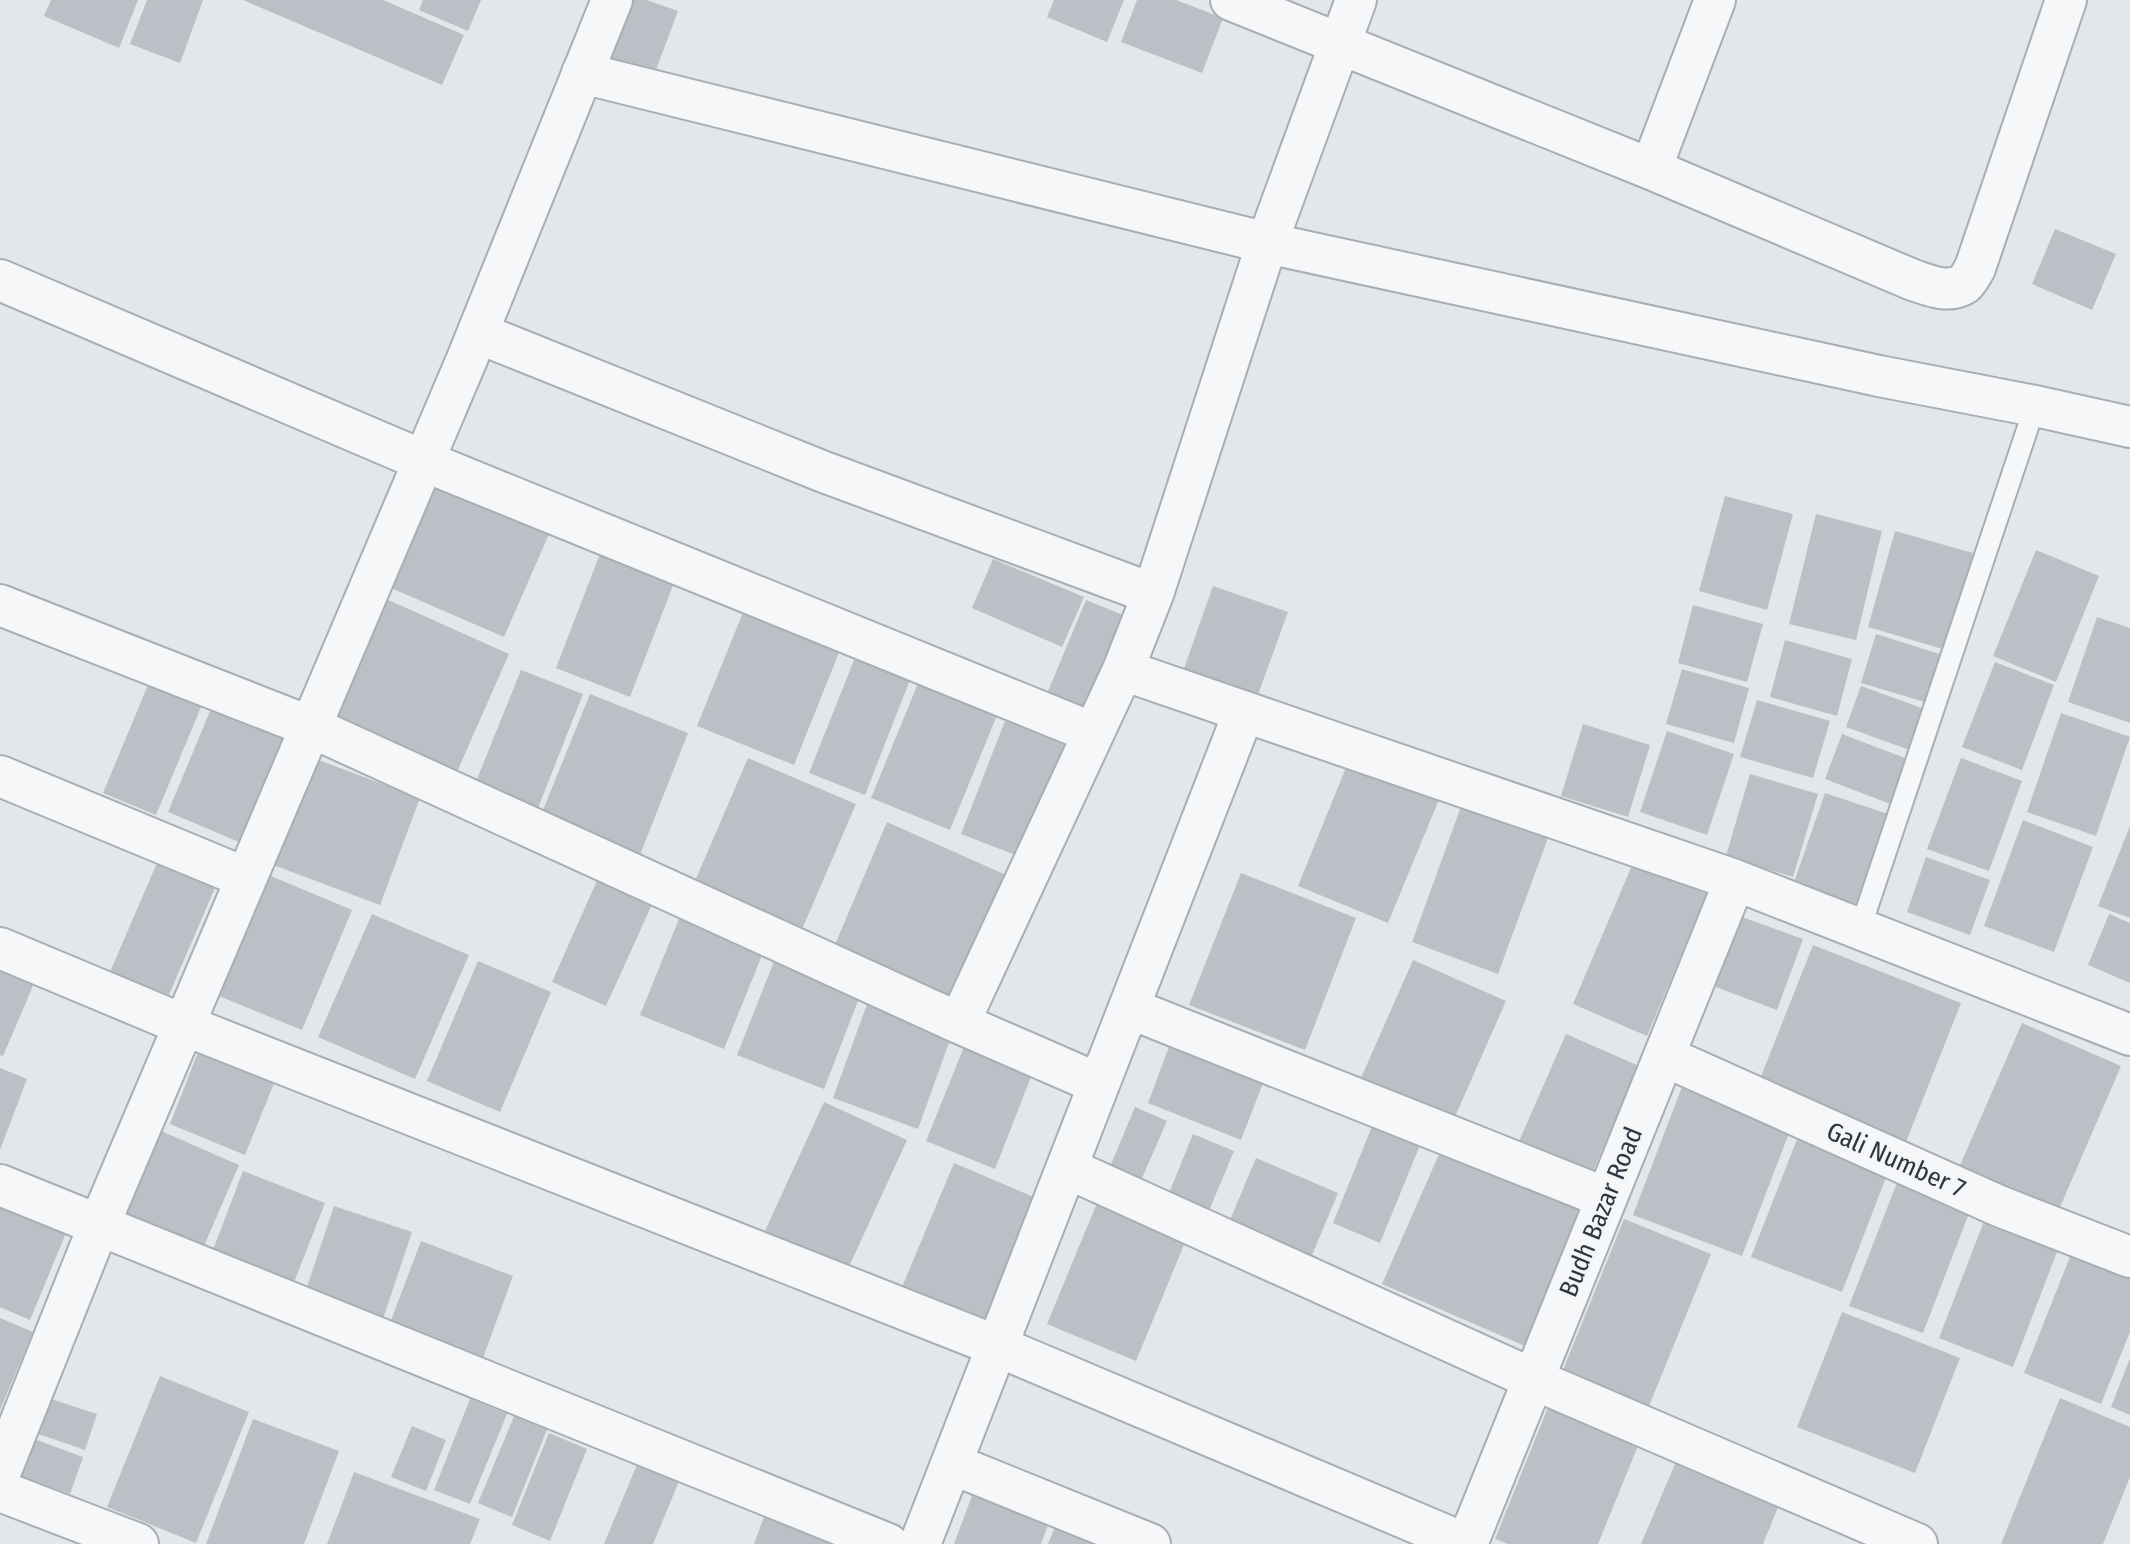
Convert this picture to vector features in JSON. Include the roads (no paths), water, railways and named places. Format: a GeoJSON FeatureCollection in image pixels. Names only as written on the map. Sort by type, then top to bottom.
{"type":"FeatureCollection","features":[{"type":"Feature","properties":{"kind":"street"},"geometry":{"type":"LineString","coordinates":[[0,1473],[99,1225],[478,333],[612,0]]}},
{"type":"Feature","properties":{"kind":"street"},"geometry":{"type":"LineString","coordinates":[[1231,0],[1651,169],[1913,280],[1949,289],[1965,284],[1975,268],[2066,0]]}},
{"type":"Feature","properties":{"kind":"street"},"geometry":{"type":"LineString","coordinates":[[959,1023],[1123,670],[1153,594],[1267,243],[1356,0]]}},
{"type":"Feature","properties":{"kind":"street"},"geometry":{"type":"LineString","coordinates":[[1651,169],[1715,0]]}},
{"type":"Feature","properties":{"kind":"street"},"geometry":{"type":"LineString","coordinates":[[582,73],[1267,243],[1879,376],[2130,427]]}},
{"type":"Feature","properties":{"kind":"street"},"geometry":{"type":"LineString","coordinates":[[0,280],[424,461],[1093,733]]}},
{"type":"Feature","properties":{"kind":"street"},"geometry":{"type":"LineString","coordinates":[[478,333],[824,472],[1153,594]]}},
{"type":"Feature","properties":{"kind":"street"},"geometry":{"type":"LineString","coordinates":[[0,605],[311,727],[1099,1084]]}},
{"type":"Feature","properties":{"kind":"street"},"geometry":{"type":"LineString","coordinates":[[1123,670],[1735,880],[2130,1035]]}},
{"type":"Feature","properties":{"kind":"street"},"geometry":{"type":"LineString","coordinates":[[920,1544],[1244,712]]}},
{"type":"Feature","properties":{"kind":"street"},"geometry":{"type":"LineString","coordinates":[[0,776],[246,878]]}},
{"type":"Feature","properties":{"kind":"street","name":"Budh Bazar Road"},"geometry":{"type":"LineString","coordinates":[[1466,1544],[1735,880]]}},
{"type":"Feature","properties":{"kind":"street"},"geometry":{"type":"LineString","coordinates":[[0,948],[184,1025],[997,1346],[1466,1544]]}},
{"type":"Feature","properties":{"kind":"street"},"geometry":{"type":"LineString","coordinates":[[1129,1008],[1606,1198]]}},
{"type":"Feature","properties":{"kind":"street","name":"Gali Number 7"},"geometry":{"type":"LineString","coordinates":[[1664,1056],[1999,1206],[2130,1257]]}},
{"type":"Feature","properties":{"kind":"street"},"geometry":{"type":"LineString","coordinates":[[1067,1168],[1533,1379],[1917,1544]]}},
{"type":"Feature","properties":{"kind":"street"},"geometry":{"type":"LineString","coordinates":[[0,1185],[888,1544]]}},
{"type":"Feature","properties":{"kind":"street"},"geometry":{"type":"LineString","coordinates":[[952,1464],[1150,1544]]}},
{"type":"Feature","properties":{"kind":"street"},"geometry":{"type":"LineString","coordinates":[[0,1491],[138,1544]]}},
{"type":"Feature","properties":{"kind":"lane"},"geometry":{"type":"LineString","coordinates":[[1860,929],[2035,406]]}}]}
